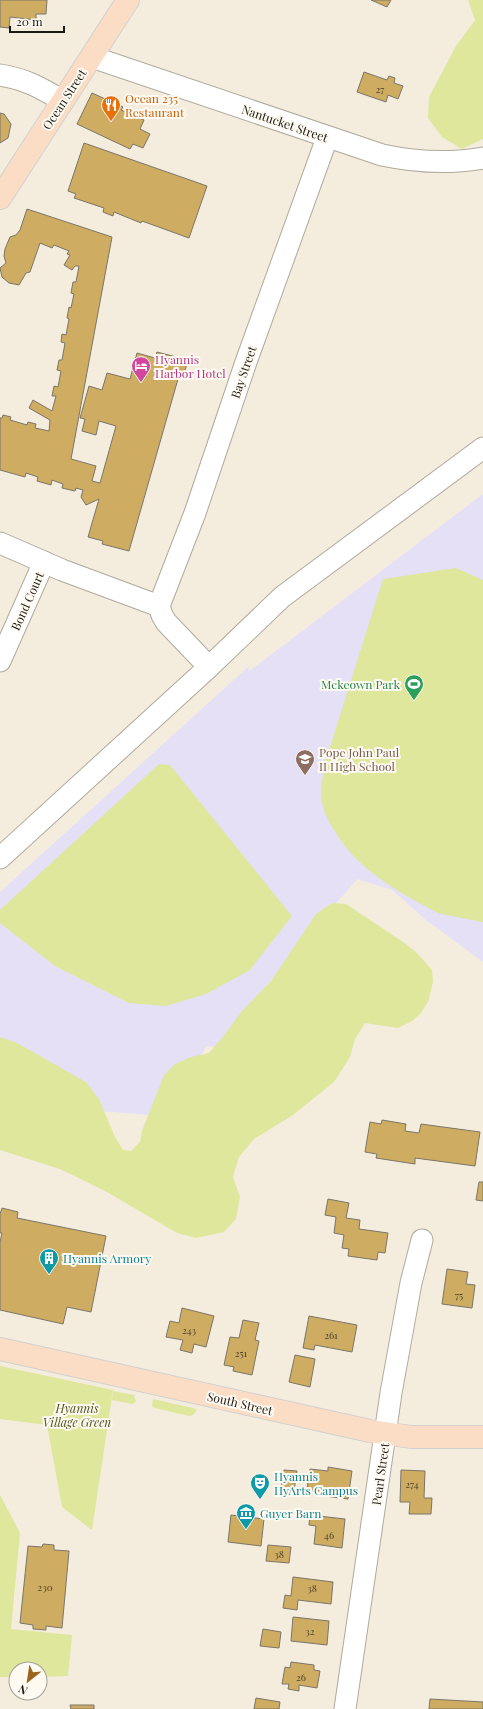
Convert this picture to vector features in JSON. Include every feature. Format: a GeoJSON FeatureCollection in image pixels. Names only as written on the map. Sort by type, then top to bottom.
{"type":"FeatureCollection","features":[{"type":"Feature","properties":{"kind":"main road","name":"Ocean Street"},"geometry":{"type":"LineString","coordinates":[[0,198],[128,0]]}},
{"type":"Feature","properties":{"kind":"main road","name":"South Street"},"geometry":{"type":"LineString","coordinates":[[0,1349],[318,1420],[386,1433],[411,1437],[483,1437]]}},
{"type":"Feature","properties":{"kind":"street","name":"Nantucket Street"},"geometry":{"type":"LineString","coordinates":[[92,57],[327,138],[382,155],[405,160],[445,162],[483,158]]}},
{"type":"Feature","properties":{"kind":"street"},"geometry":{"type":"LineString","coordinates":[[0,75],[30,82],[63,101]]}},
{"type":"Feature","properties":{"kind":"street","name":"Bay Street"},"geometry":{"type":"LineString","coordinates":[[159,606],[195,513],[246,362],[327,138]]}},
{"type":"Feature","properties":{"kind":"street"},"geometry":{"type":"LineString","coordinates":[[0,858],[209,667],[282,597],[483,448]]}},
{"type":"Feature","properties":{"kind":"street"},"geometry":{"type":"LineString","coordinates":[[0,543],[44,562],[159,606],[166,622],[209,667]]}},
{"type":"Feature","properties":{"kind":"street","name":"Bond Court"},"geometry":{"type":"LineString","coordinates":[[0,661],[44,562]]}},
{"type":"Feature","properties":{"kind":"street","name":"Pearl Street"},"geometry":{"type":"LineString","coordinates":[[345,1709],[391,1393],[410,1291],[422,1240]]}},
{"type":"Feature","properties":{"kind":"shaded area","name":"Pope John Paul II High School"},"geometry":{"type":"Polygon","coordinates":[[[483,494],[483,962],[426,920],[392,890],[357,879],[261,992],[242,1053],[207,1046],[162,1116],[0,1103],[0,892],[249,666],[248,672],[483,494]]]}},
{"type":"Feature","properties":{"kind":"green space"},"geometry":{"type":"Polygon","coordinates":[[[468,0],[483,0],[483,139],[462,149],[442,137],[428,118],[429,97],[456,46],[475,20],[468,0]]]}},
{"type":"Feature","properties":{"kind":"green space","name":"Mckeown Park"},"geometry":{"type":"Polygon","coordinates":[[[456,568],[483,580],[483,922],[441,914],[434,911],[405,895],[378,877],[365,867],[343,844],[327,817],[321,798],[321,785],[325,763],[383,579],[456,568]]]}},
{"type":"Feature","properties":{"kind":"green space"},"geometry":{"type":"Polygon","coordinates":[[[159,764],[170,765],[292,916],[250,970],[206,994],[166,1006],[129,1003],[55,966],[0,923],[0,910],[159,764]]]}},
{"type":"Feature","properties":{"kind":"green space"},"geometry":{"type":"Polygon","coordinates":[[[332,903],[346,904],[416,952],[432,970],[433,982],[428,1002],[421,1013],[412,1021],[398,1028],[365,1023],[355,1039],[350,1057],[334,1082],[293,1115],[254,1139],[239,1157],[233,1177],[240,1197],[236,1219],[224,1232],[196,1238],[177,1233],[105,1191],[60,1169],[0,1150],[0,1037],[17,1043],[86,1082],[99,1099],[115,1137],[123,1150],[131,1151],[140,1142],[142,1131],[164,1075],[175,1064],[191,1057],[209,1053],[241,1012],[271,981],[316,914],[332,903]]]}},
{"type":"Feature","properties":{"kind":"green space","name":"Hyannis Village Green"},"geometry":{"type":"Polygon","coordinates":[[[0,1366],[113,1390],[92,1530],[62,1507],[47,1425],[0,1419],[0,1366]]]}},
{"type":"Feature","properties":{"kind":"green space"},"geometry":{"type":"Polygon","coordinates":[[[113,1391],[134,1395],[136,1402],[132,1404],[112,1400],[113,1391]]]}},
{"type":"Feature","properties":{"kind":"green space"},"geometry":{"type":"Polygon","coordinates":[[[153,1399],[197,1410],[193,1415],[189,1416],[155,1408],[152,1406],[153,1399]]]}},
{"type":"Feature","properties":{"kind":"green space"},"geometry":{"type":"Polygon","coordinates":[[[0,1495],[20,1533],[11,1629],[72,1635],[68,1676],[48,1677],[48,1661],[8,1661],[8,1677],[0,1677],[0,1495]]]}},
{"type":"Feature","properties":{"kind":"building"},"geometry":{"type":"Polygon","coordinates":[[[0,0],[47,0],[46,14],[36,14],[36,20],[10,17],[9,28],[0,27],[0,0]]]}},
{"type":"Feature","properties":{"kind":"building"},"geometry":{"type":"Polygon","coordinates":[[[371,0],[391,0],[387,7],[371,0]]]}},
{"type":"Feature","properties":{"kind":"building"},"geometry":{"type":"Polygon","coordinates":[[[364,72],[387,80],[389,76],[395,78],[394,83],[403,86],[398,99],[388,95],[386,102],[357,92],[364,72]]]}},
{"type":"Feature","properties":{"kind":"building","name":"Ocean 235 Restaurant"},"geometry":{"type":"Polygon","coordinates":[[[92,93],[123,107],[121,110],[144,120],[140,129],[150,134],[143,148],[133,144],[130,149],[77,124],[92,93]]]}},
{"type":"Feature","properties":{"kind":"building"},"geometry":{"type":"Polygon","coordinates":[[[0,113],[4,114],[11,124],[8,138],[0,143],[0,113]]]}},
{"type":"Feature","properties":{"kind":"building"},"geometry":{"type":"Polygon","coordinates":[[[84,143],[207,186],[189,238],[142,221],[141,223],[114,212],[113,216],[103,212],[104,208],[74,198],[76,194],[68,191],[84,143]]]}},
{"type":"Feature","properties":{"kind":"building","name":"Hyannis Harbor Hotel"},"geometry":{"type":"Polygon","coordinates":[[[27,209],[112,237],[71,459],[96,466],[92,481],[100,483],[116,426],[99,421],[96,435],[82,431],[85,419],[80,418],[89,386],[102,390],[107,373],[130,379],[137,353],[155,358],[157,352],[188,360],[184,374],[180,372],[129,551],[102,544],[103,541],[88,537],[99,499],[86,505],[81,497],[83,490],[76,488],[75,491],[62,488],[63,484],[52,480],[51,485],[37,481],[38,477],[26,473],[25,477],[0,470],[0,418],[2,418],[3,415],[11,417],[10,420],[27,425],[28,422],[36,424],[35,428],[49,431],[50,420],[29,408],[33,400],[52,411],[56,396],[52,396],[54,386],[58,387],[61,371],[57,370],[59,360],[62,360],[65,343],[61,342],[62,334],[66,335],[69,319],[67,318],[69,307],[71,308],[74,294],[71,293],[73,282],[76,282],[79,266],[75,266],[72,270],[64,265],[70,255],[67,254],[69,251],[54,245],[52,248],[40,243],[30,272],[26,273],[19,285],[9,283],[2,277],[0,268],[6,263],[4,256],[5,249],[10,237],[16,235],[20,230],[27,209]]]}},
{"type":"Feature","properties":{"kind":"building"},"geometry":{"type":"Polygon","coordinates":[[[382,1120],[406,1124],[405,1131],[419,1133],[421,1124],[480,1132],[475,1166],[415,1158],[415,1164],[376,1158],[377,1154],[365,1152],[370,1122],[381,1124],[382,1120]]]}},
{"type":"Feature","properties":{"kind":"building"},"geometry":{"type":"Polygon","coordinates":[[[479,1182],[483,1182],[483,1201],[476,1200],[479,1182]]]}},
{"type":"Feature","properties":{"kind":"building"},"geometry":{"type":"Polygon","coordinates":[[[328,1199],[349,1203],[346,1218],[360,1220],[359,1229],[388,1233],[385,1253],[378,1252],[377,1260],[348,1256],[349,1249],[342,1248],[344,1235],[334,1233],[336,1217],[325,1215],[328,1199]]]}},
{"type":"Feature","properties":{"kind":"building","name":"Hyannis Armory"},"geometry":{"type":"Polygon","coordinates":[[[2,1208],[18,1212],[17,1218],[106,1236],[91,1312],[67,1307],[63,1324],[0,1310],[0,1242],[2,1233],[0,1233],[0,1214],[2,1208]]]}},
{"type":"Feature","properties":{"kind":"building"},"geometry":{"type":"Polygon","coordinates":[[[447,1269],[468,1272],[466,1284],[475,1285],[472,1308],[442,1304],[447,1269]]]}},
{"type":"Feature","properties":{"kind":"building"},"geometry":{"type":"Polygon","coordinates":[[[182,1308],[214,1316],[206,1347],[194,1344],[192,1353],[180,1350],[183,1340],[166,1337],[170,1321],[179,1323],[182,1308]]]}},
{"type":"Feature","properties":{"kind":"building"},"geometry":{"type":"Polygon","coordinates":[[[309,1316],[357,1325],[352,1352],[315,1345],[314,1350],[303,1348],[309,1316]]]}},
{"type":"Feature","properties":{"kind":"building"},"geometry":{"type":"Polygon","coordinates":[[[243,1320],[259,1323],[255,1340],[259,1341],[252,1375],[233,1371],[234,1367],[224,1365],[230,1337],[239,1338],[243,1320]]]}},
{"type":"Feature","properties":{"kind":"building"},"geometry":{"type":"Polygon","coordinates":[[[295,1355],[315,1359],[310,1387],[289,1382],[295,1355]]]}},
{"type":"Feature","properties":{"kind":"building"},"geometry":{"type":"Polygon","coordinates":[[[328,1467],[352,1471],[348,1499],[325,1496],[325,1492],[307,1489],[310,1469],[328,1471],[328,1467]]]}},
{"type":"Feature","properties":{"kind":"building"},"geometry":{"type":"Polygon","coordinates":[[[284,1470],[297,1471],[294,1491],[281,1489],[284,1470]]]}},
{"type":"Feature","properties":{"kind":"building"},"geometry":{"type":"Polygon","coordinates":[[[401,1470],[425,1471],[424,1498],[432,1498],[431,1514],[409,1514],[410,1502],[400,1502],[401,1470]]]}},
{"type":"Feature","properties":{"kind":"building","name":"Guyer Barn"},"geometry":{"type":"Polygon","coordinates":[[[231,1515],[264,1519],[261,1546],[228,1542],[231,1515]]]}},
{"type":"Feature","properties":{"kind":"building"},"geometry":{"type":"Polygon","coordinates":[[[310,1515],[345,1519],[342,1548],[314,1544],[316,1526],[309,1525],[310,1515]]]}},
{"type":"Feature","properties":{"kind":"building"},"geometry":{"type":"Polygon","coordinates":[[[43,1544],[54,1545],[54,1550],[69,1551],[62,1628],[46,1626],[46,1630],[33,1629],[33,1625],[20,1623],[28,1546],[42,1547],[43,1544]]]}},
{"type":"Feature","properties":{"kind":"building"},"geometry":{"type":"Polygon","coordinates":[[[268,1545],[291,1547],[289,1563],[266,1561],[268,1545]]]}},
{"type":"Feature","properties":{"kind":"building"},"geometry":{"type":"Polygon","coordinates":[[[293,1577],[333,1582],[331,1604],[298,1600],[297,1610],[283,1608],[285,1595],[291,1596],[293,1577]]]}},
{"type":"Feature","properties":{"kind":"building"},"geometry":{"type":"Polygon","coordinates":[[[293,1617],[329,1621],[327,1645],[291,1641],[293,1617]]]}},
{"type":"Feature","properties":{"kind":"building"},"geometry":{"type":"Polygon","coordinates":[[[263,1629],[281,1632],[279,1648],[260,1646],[263,1629]]]}},
{"type":"Feature","properties":{"kind":"building"},"geometry":{"type":"Polygon","coordinates":[[[291,1662],[314,1665],[314,1670],[320,1671],[317,1688],[299,1685],[299,1691],[288,1689],[289,1684],[282,1684],[285,1667],[290,1668],[291,1662]]]}},
{"type":"Feature","properties":{"kind":"building"},"geometry":{"type":"Polygon","coordinates":[[[256,1698],[280,1702],[279,1709],[254,1709],[256,1698]]]}},
{"type":"Feature","properties":{"kind":"building"},"geometry":{"type":"Polygon","coordinates":[[[430,1699],[483,1702],[483,1709],[429,1709],[430,1699]]]}},
{"type":"Feature","properties":{"kind":"building"},"geometry":{"type":"Polygon","coordinates":[[[70,1705],[94,1705],[94,1709],[71,1709],[70,1705]]]}},
{"type":"Feature","properties":{"kind":"place","name":"Ocean 235 Restaurant"},"geometry":{"type":"Point","coordinates":[111,122]}},
{"type":"Feature","properties":{"kind":"place","name":"Hyannis Harbor Hotel"},"geometry":{"type":"Point","coordinates":[141,383]}},
{"type":"Feature","properties":{"kind":"place","name":"Mckeown Park"},"geometry":{"type":"Point","coordinates":[414,701]}},
{"type":"Feature","properties":{"kind":"place","name":"Pope John Paul II High School"},"geometry":{"type":"Point","coordinates":[305,776]}},
{"type":"Feature","properties":{"kind":"place","name":"Hyannis Armory"},"geometry":{"type":"Point","coordinates":[49,1275]}},
{"type":"Feature","properties":{"kind":"place","name":"Hyannis HyArts Campus"},"geometry":{"type":"Point","coordinates":[260,1500]}},
{"type":"Feature","properties":{"kind":"place","name":"Guyer Barn"},"geometry":{"type":"Point","coordinates":[246,1530]}}]}
